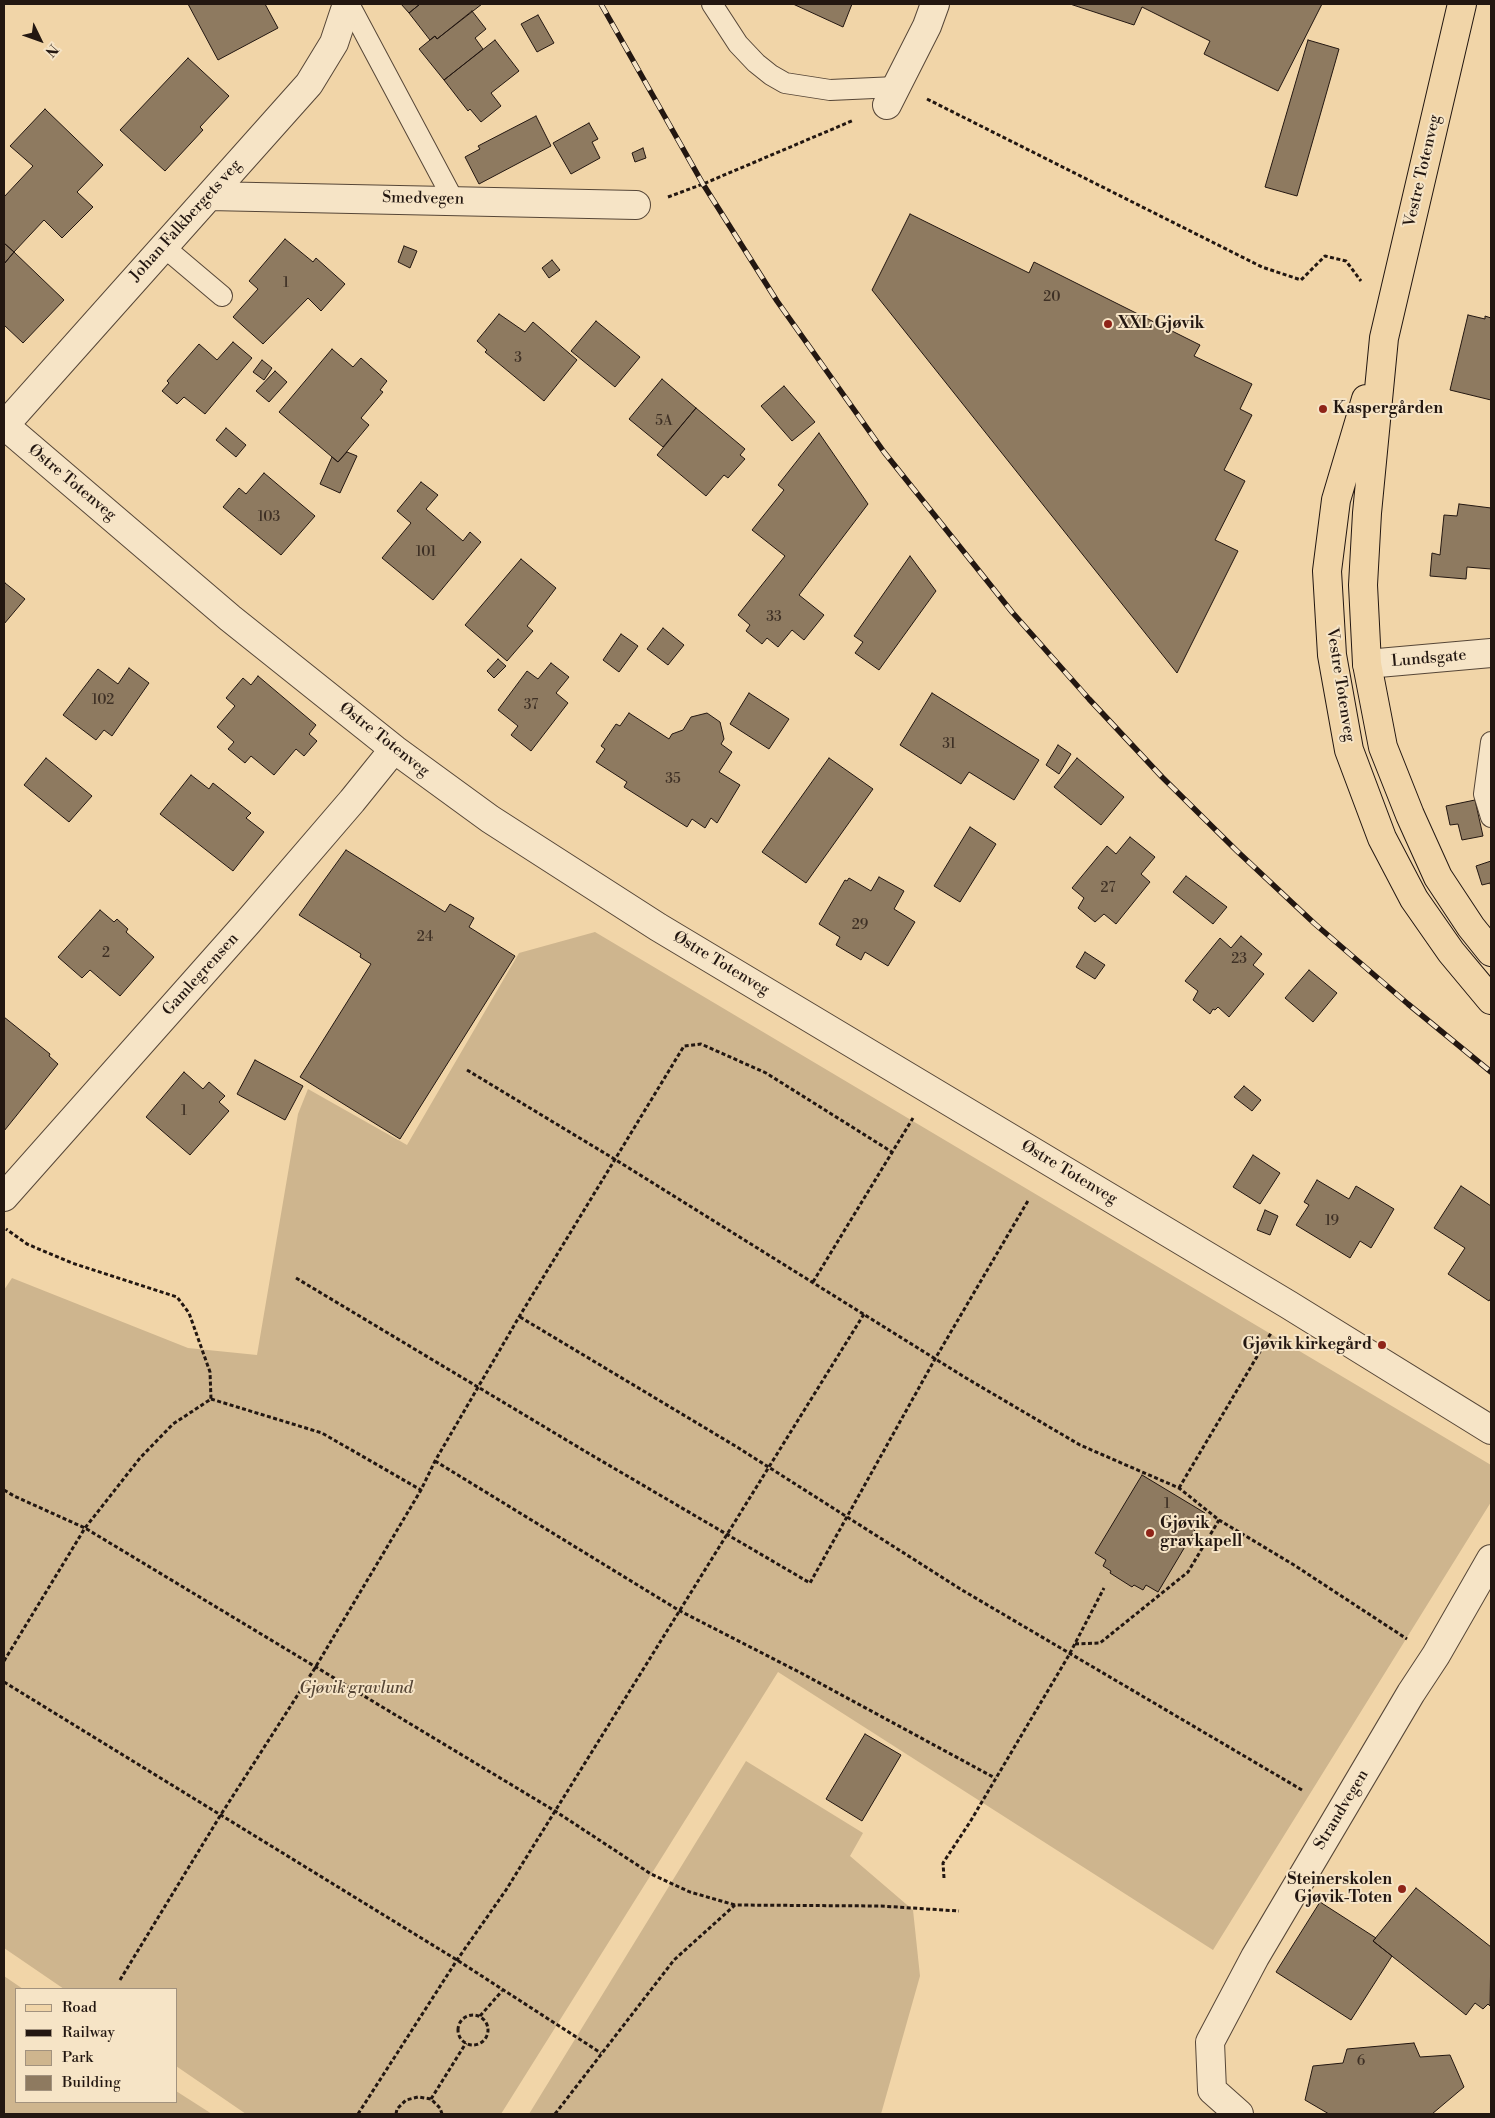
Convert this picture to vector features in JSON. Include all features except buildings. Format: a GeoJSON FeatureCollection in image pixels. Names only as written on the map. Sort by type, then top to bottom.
{"type":"FeatureCollection","features":[{"type":"Feature","properties":{"kind":"main road","name":"Vestre Totenveg"},"geometry":{"type":"LineString","coordinates":[[1462,4],[1384,338],[1336,500],[1327,571],[1332,655],[1349,750],[1382,838],[1414,899],[1451,952],[1491,1000]]}},
{"type":"Feature","properties":{"kind":"main road","name":"Vestre Totenveg"},"geometry":{"type":"LineString","coordinates":[[1384,338],[1367,513],[1363,584],[1367,664],[1383,746],[1410,815],[1438,877],[1471,927],[1491,952]]}},
{"type":"Feature","properties":{"kind":"street","name":"Johan Falkbergets veg"},"geometry":{"type":"LineString","coordinates":[[4,425],[309,84],[334,43],[348,4]]}},
{"type":"Feature","properties":{"kind":"street"},"geometry":{"type":"LineString","coordinates":[[892,96],[927,26],[935,4]]}},
{"type":"Feature","properties":{"kind":"street","name":"Smedvegen"},"geometry":{"type":"LineString","coordinates":[[210,196],[453,199],[636,205]]}},
{"type":"Feature","properties":{"kind":"street","name":"Østre Totenveg"},"geometry":{"type":"LineString","coordinates":[[4,425],[230,618],[394,749],[490,820],[658,927],[1290,1305],[1491,1430]]}},
{"type":"Feature","properties":{"kind":"street","name":"Lundsgate"},"geometry":{"type":"LineString","coordinates":[[1367,664],[1485,654]]}},
{"type":"Feature","properties":{"kind":"street","name":"Gamlegrensen"},"geometry":{"type":"LineString","coordinates":[[4,1197],[248,922],[394,749]]}},
{"type":"Feature","properties":{"kind":"street","name":"Strandvegen"},"geometry":{"type":"LineString","coordinates":[[1239,2114],[1212,2090],[1210,2042],[1255,1957],[1411,1693],[1436,1655],[1491,1559]]}},
{"type":"Feature","properties":{"kind":"lane"},"geometry":{"type":"LineString","coordinates":[[348,4],[453,199]]}},
{"type":"Feature","properties":{"kind":"lane"},"geometry":{"type":"LineString","coordinates":[[712,4],[738,44],[771,76],[785,83],[830,90],[892,96]]}},
{"type":"Feature","properties":{"kind":"lane"},"geometry":{"type":"LineString","coordinates":[[164,247],[222,296]]}},
{"type":"Feature","properties":{"kind":"lane"},"geometry":{"type":"LineString","coordinates":[[1491,742],[1484,794],[1491,817]]}},
{"type":"Feature","properties":{"kind":"path"},"geometry":{"type":"LineString","coordinates":[[636,205],[678,194],[703,184],[892,96],[924,97],[1262,267],[1302,280],[1325,256],[1346,261],[1361,281]]}},
{"type":"Feature","properties":{"kind":"path"},"geometry":{"type":"LineString","coordinates":[[120,1980],[220,1816],[315,1668],[421,1490],[435,1461],[520,1316],[684,1046],[700,1044],[766,1073],[892,1152]]}},
{"type":"Feature","properties":{"kind":"path"},"geometry":{"type":"LineString","coordinates":[[467,1070],[616,1160],[935,1359],[1080,1445],[1179,1488],[1220,1520],[1294,1565],[1415,1644],[1436,1655]]}},
{"type":"Feature","properties":{"kind":"path"},"geometry":{"type":"LineString","coordinates":[[812,1282],[918,1110]]}},
{"type":"Feature","properties":{"kind":"path"},"geometry":{"type":"LineString","coordinates":[[296,1278],[810,1582],[935,1359],[1029,1199]]}},
{"type":"Feature","properties":{"kind":"path"},"geometry":{"type":"LineString","coordinates":[[4,1228],[27,1244],[72,1264],[178,1297],[189,1313],[210,1372],[210,1398]]}},
{"type":"Feature","properties":{"kind":"path"},"geometry":{"type":"LineString","coordinates":[[1179,1488],[1290,1305]]}},
{"type":"Feature","properties":{"kind":"path"},"geometry":{"type":"LineString","coordinates":[[358,2114],[457,1960],[506,1890],[864,1314]]}},
{"type":"Feature","properties":{"kind":"path"},"geometry":{"type":"LineString","coordinates":[[520,1316],[1069,1654],[1302,1790]]}},
{"type":"Feature","properties":{"kind":"path"},"geometry":{"type":"LineString","coordinates":[[210,1398],[322,1433],[421,1490]]}},
{"type":"Feature","properties":{"kind":"path"},"geometry":{"type":"LineString","coordinates":[[4,1661],[86,1528],[140,1458],[173,1424],[210,1398]]}},
{"type":"Feature","properties":{"kind":"path"},"geometry":{"type":"LineString","coordinates":[[435,1461],[680,1612],[801,1673],[995,1778]]}},
{"type":"Feature","properties":{"kind":"path"},"geometry":{"type":"LineString","coordinates":[[4,1490],[86,1528],[315,1668],[555,1811],[651,1874],[690,1892],[735,1905],[881,1906],[959,1911]]}},
{"type":"Feature","properties":{"kind":"path"},"geometry":{"type":"LineString","coordinates":[[1075,1644],[1100,1642],[1188,1572],[1220,1520]]}},
{"type":"Feature","properties":{"kind":"path"},"geometry":{"type":"LineString","coordinates":[[944,1878],[943,1863],[1075,1644],[1104,1588]]}},
{"type":"Feature","properties":{"kind":"path"},"geometry":{"type":"LineString","coordinates":[[4,1682],[457,1960],[502,1991],[601,2053]]}},
{"type":"Feature","properties":{"kind":"path"},"geometry":{"type":"LineString","coordinates":[[555,2114],[674,1960],[735,1905]]}},
{"type":"Feature","properties":{"kind":"path"},"geometry":{"type":"LineString","coordinates":[[480,2016],[502,1991]]}},
{"type":"Feature","properties":{"kind":"path"},"geometry":{"type":"LineString","coordinates":[[469,2015],[480,2016],[488,2025],[487,2036],[478,2044],[466,2044],[459,2035],[460,2022],[469,2015]]}},
{"type":"Feature","properties":{"kind":"path"},"geometry":{"type":"LineString","coordinates":[[431,2099],[466,2044]]}},
{"type":"Feature","properties":{"kind":"path"},"geometry":{"type":"LineString","coordinates":[[396,2114],[397,2109],[406,2100],[418,2097],[431,2099],[440,2108],[442,2114]]}},
{"type":"Feature","properties":{"kind":"green space","name":"Gjøvik gravlund"},"geometry":{"type":"Polygon","coordinates":[[[595,932],[1491,1465],[1491,1502],[1213,1950],[778,1672],[501,2114],[246,2114],[178,2067],[178,1988],[63,1988],[4,1948],[4,1290],[12,1278],[188,1348],[257,1355],[298,1114],[308,1089],[407,1145],[519,953],[595,932]]]}},
{"type":"Feature","properties":{"kind":"green space"},"geometry":{"type":"Polygon","coordinates":[[[746,1761],[863,1833],[850,1856],[913,1910],[920,1976],[881,2114],[529,2114],[746,1761]]]}},
{"type":"Feature","properties":{"kind":"green space"},"geometry":{"type":"Polygon","coordinates":[[[4,1976],[22,1988],[15,1988],[15,2103],[178,2103],[178,2092],[212,2114],[4,2114],[4,1976]]]}},
{"type":"Feature","properties":{"kind":"railway"},"geometry":{"type":"LineString","coordinates":[[601,4],[703,184],[777,301],[884,452],[1012,612],[1089,699],[1162,777],[1237,851],[1315,924],[1491,1072]]}},
{"type":"Feature","properties":{"kind":"place","name":"XXL Gjøvik"},"geometry":{"type":"Point","coordinates":[1108,324]}},
{"type":"Feature","properties":{"kind":"place","name":"Kaspergården"},"geometry":{"type":"Point","coordinates":[1323,409]}},
{"type":"Feature","properties":{"kind":"place","name":"Gjøvik kirkegård"},"geometry":{"type":"Point","coordinates":[1382,1345]}},
{"type":"Feature","properties":{"kind":"place","name":"Gjøvik gravkapell"},"geometry":{"type":"Point","coordinates":[1150,1533]}},
{"type":"Feature","properties":{"kind":"place","name":"Steinerskolen Gjøvik-Toten"},"geometry":{"type":"Point","coordinates":[1402,1889]}}]}
